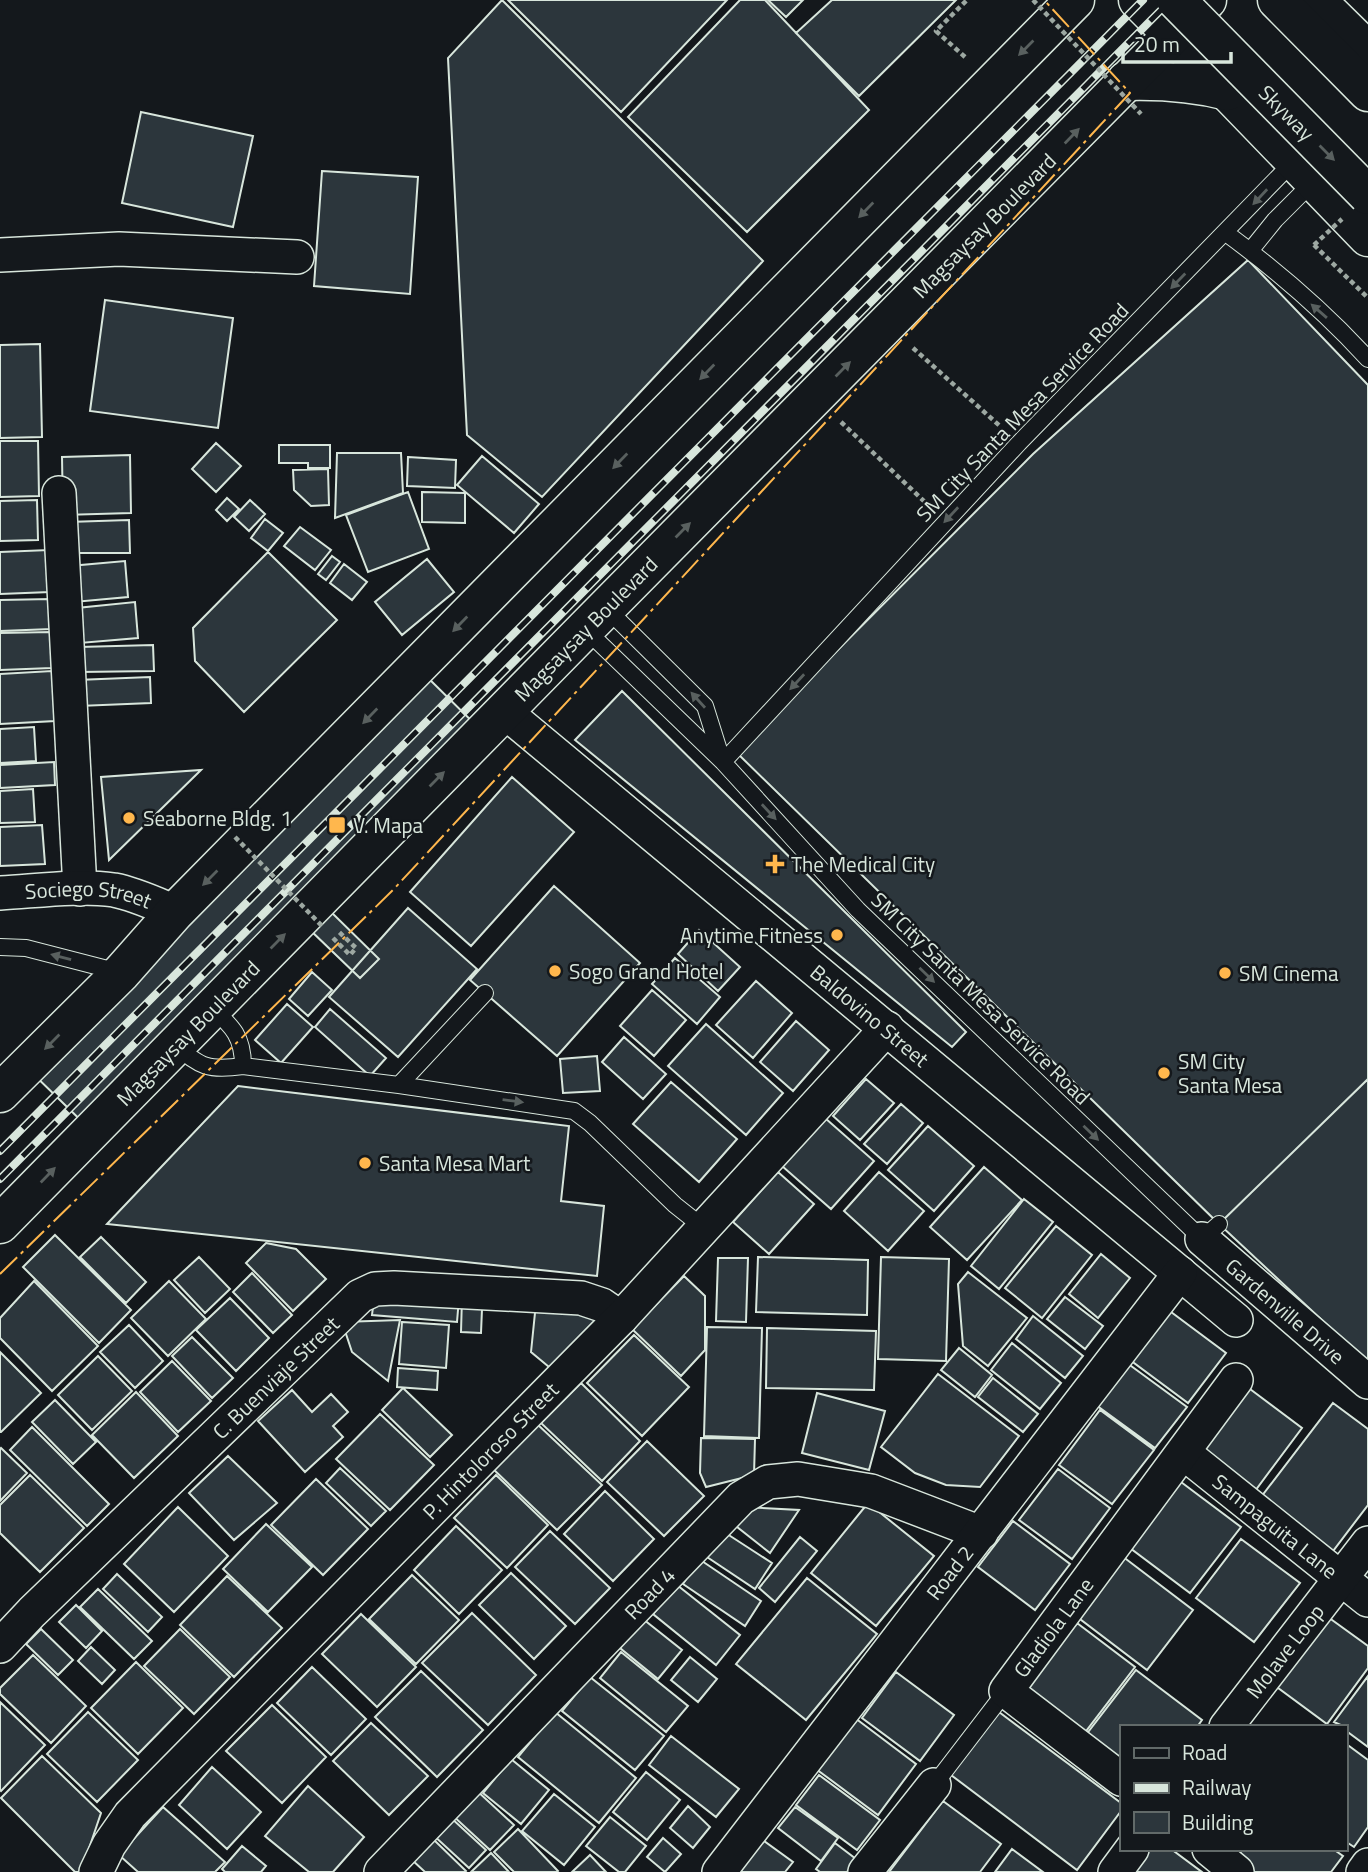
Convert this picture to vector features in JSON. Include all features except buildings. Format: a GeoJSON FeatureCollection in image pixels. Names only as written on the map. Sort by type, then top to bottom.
{"type":"FeatureCollection","features":[{"type":"Feature","properties":{"kind":"main road"},"geometry":{"type":"LineString","coordinates":[[0,1093],[121,973],[175,912],[1075,0]]}},
{"type":"Feature","properties":{"kind":"main road"},"geometry":{"type":"LineString","coordinates":[[1138,0],[1180,30],[1228,91],[1368,237]]}},
{"type":"Feature","properties":{"kind":"main road","name":"Magsaysay Boulevard"},"geometry":{"type":"LineString","coordinates":[[0,1224],[595,618],[1133,98],[1180,30],[1208,0]]}},
{"type":"Feature","properties":{"kind":"main road"},"geometry":{"type":"LineString","coordinates":[[1180,30],[1193,33],[1224,0]]}},
{"type":"Feature","properties":{"kind":"main road"},"geometry":{"type":"LineString","coordinates":[[1277,0],[1368,92]]}},
{"type":"Feature","properties":{"kind":"main road"},"geometry":{"type":"LineString","coordinates":[[1316,0],[1368,51]]}},
{"type":"Feature","properties":{"kind":"main road","name":"Skyway"},"geometry":{"type":"LineString","coordinates":[[1180,30],[1368,195]]}},
{"type":"Feature","properties":{"kind":"main road"},"geometry":{"type":"LineString","coordinates":[[1133,98],[1160,80],[1194,83],[1228,91]]}},
{"type":"Feature","properties":{"kind":"street"},"geometry":{"type":"LineString","coordinates":[[0,255],[119,249],[297,257]]}},
{"type":"Feature","properties":{"kind":"street"},"geometry":{"type":"LineString","coordinates":[[59,493],[80,889]]}},
{"type":"Feature","properties":{"kind":"street","name":"Baldovino Street"},"geometry":{"type":"LineString","coordinates":[[504,711],[1236,1320]]}},
{"type":"Feature","properties":{"kind":"street","name":"Sociego Street"},"geometry":{"type":"LineString","coordinates":[[0,893],[115,890],[175,912]]}},
{"type":"Feature","properties":{"kind":"street","name":"P. Hintoloroso Street"},"geometry":{"type":"LineString","coordinates":[[96,1872],[109,1845],[130,1815],[621,1318],[887,1028]]}},
{"type":"Feature","properties":{"kind":"street","name":"Gardenville Drive"},"geometry":{"type":"LineString","coordinates":[[1211,1232],[1368,1382]]}},
{"type":"Feature","properties":{"kind":"street","name":"Road 2"},"geometry":{"type":"LineString","coordinates":[[719,1872],[1180,1273]]}},
{"type":"Feature","properties":{"kind":"street","name":"C. Buenviaje Street"},"geometry":{"type":"LineString","coordinates":[[0,1646],[359,1296],[375,1289],[394,1288],[581,1298],[602,1305],[621,1318]]}},
{"type":"Feature","properties":{"kind":"street","name":"Gladiola Lane"},"geometry":{"type":"LineString","coordinates":[[1006,1691],[1236,1380]]}},
{"type":"Feature","properties":{"kind":"street","name":"Sampaguita Lane"},"geometry":{"type":"LineString","coordinates":[[1184,1452],[1368,1600]]}},
{"type":"Feature","properties":{"kind":"street","name":"Road 4"},"geometry":{"type":"LineString","coordinates":[[381,1872],[741,1498],[768,1482],[798,1479],[871,1491],[981,1533]]}},
{"type":"Feature","properties":{"kind":"street","name":"Molave Loop"},"geometry":{"type":"LineString","coordinates":[[1228,1725],[1368,1543]]}},
{"type":"Feature","properties":{"kind":"street"},"geometry":{"type":"LineString","coordinates":[[1006,1691],[1120,1778]]}},
{"type":"Feature","properties":{"kind":"street","name":"Gladiola Lane"},"geometry":{"type":"LineString","coordinates":[[865,1872],[934,1785]]}},
{"type":"Feature","properties":{"kind":"street"},"geometry":{"type":"LineString","coordinates":[[1115,1872],[1131,1851]]}},
{"type":"Feature","properties":{"kind":"street"},"geometry":{"type":"LineString","coordinates":[[1211,1851],[1237,1872]]}},
{"type":"Feature","properties":{"kind":"street"},"geometry":{"type":"LineString","coordinates":[[1363,1872],[1368,1865]]}},
{"type":"Feature","properties":{"kind":"lane","name":"SM City Santa Mesa Service Road"},"geometry":{"type":"LineString","coordinates":[[723,762],[1019,443],[1226,233],[1304,171]]}},
{"type":"Feature","properties":{"kind":"lane"},"geometry":{"type":"LineString","coordinates":[[1250,251],[1275,220],[1304,171]]}},
{"type":"Feature","properties":{"kind":"lane"},"geometry":{"type":"LineString","coordinates":[[1226,233],[1347,335],[1368,359]]}},
{"type":"Feature","properties":{"kind":"lane","name":"SM City Santa Mesa Service Road"},"geometry":{"type":"LineString","coordinates":[[595,618],[858,909],[1211,1232]]}},
{"type":"Feature","properties":{"kind":"lane","name":"SM City Santa Mesa Service Road"},"geometry":{"type":"LineString","coordinates":[[595,618],[705,706],[723,762]]}},
{"type":"Feature","properties":{"kind":"lane"},"geometry":{"type":"LineString","coordinates":[[0,947],[26,948],[121,973]]}},
{"type":"Feature","properties":{"kind":"lane"},"geometry":{"type":"LineString","coordinates":[[399,1085],[485,993]]}},
{"type":"Feature","properties":{"kind":"lane"},"geometry":{"type":"LineString","coordinates":[[212,1008],[231,1025],[243,1047],[243,1066]]}},
{"type":"Feature","properties":{"kind":"lane"},"geometry":{"type":"LineString","coordinates":[[175,1045],[197,1064],[220,1069],[243,1066],[399,1085],[574,1111],[590,1123],[675,1205],[704,1228]]}},
{"type":"Feature","properties":{"kind":"lane","name":"Gladiola Lane"},"geometry":{"type":"LineString","coordinates":[[934,1785],[1006,1691]]}},
{"type":"Feature","properties":{"kind":"path"},"geometry":{"type":"LineString","coordinates":[[936,31],[967,0]]}},
{"type":"Feature","properties":{"kind":"path"},"geometry":{"type":"LineString","coordinates":[[1033,0],[1133,98]]}},
{"type":"Feature","properties":{"kind":"path"},"geometry":{"type":"LineString","coordinates":[[1314,245],[1368,298]]}},
{"type":"Feature","properties":{"kind":"path"},"geometry":{"type":"LineString","coordinates":[[934,367],[1019,443]]}},
{"type":"Feature","properties":{"kind":"path"},"geometry":{"type":"LineString","coordinates":[[862,442],[945,522]]}},
{"type":"Feature","properties":{"kind":"path"},"geometry":{"type":"LineString","coordinates":[[235,837],[350,955],[356,948],[331,923]]}},
{"type":"Feature","properties":{"kind":"railway"},"geometry":{"type":"LineString","coordinates":[[0,1151],[1143,0]]}},
{"type":"Feature","properties":{"kind":"railway"},"geometry":{"type":"LineString","coordinates":[[0,1179],[1171,0]]}},
{"type":"Feature","properties":{"kind":"power"},"geometry":{"type":"LineString","coordinates":[[0,1274],[393,890],[1130,93],[1044,0]]}},
{"type":"Feature","properties":{"kind":"place","name":"Seaborne Bldg. 1"},"geometry":{"type":"Point","coordinates":[129,818]}},
{"type":"Feature","properties":{"kind":"place","name":"V. Mapa"},"geometry":{"type":"Point","coordinates":[337,825]}},
{"type":"Feature","properties":{"kind":"place","name":"The Medical City"},"geometry":{"type":"Point","coordinates":[775,864]}},
{"type":"Feature","properties":{"kind":"place","name":"Anytime Fitness"},"geometry":{"type":"Point","coordinates":[837,935]}},
{"type":"Feature","properties":{"kind":"place","name":"Sogo Grand Hotel"},"geometry":{"type":"Point","coordinates":[555,971]}},
{"type":"Feature","properties":{"kind":"place","name":"SM Cinema"},"geometry":{"type":"Point","coordinates":[1225,973]}},
{"type":"Feature","properties":{"kind":"place","name":"SM City Santa Mesa"},"geometry":{"type":"Point","coordinates":[1164,1073]}},
{"type":"Feature","properties":{"kind":"place","name":"Santa Mesa Mart"},"geometry":{"type":"Point","coordinates":[365,1163]}}]}
